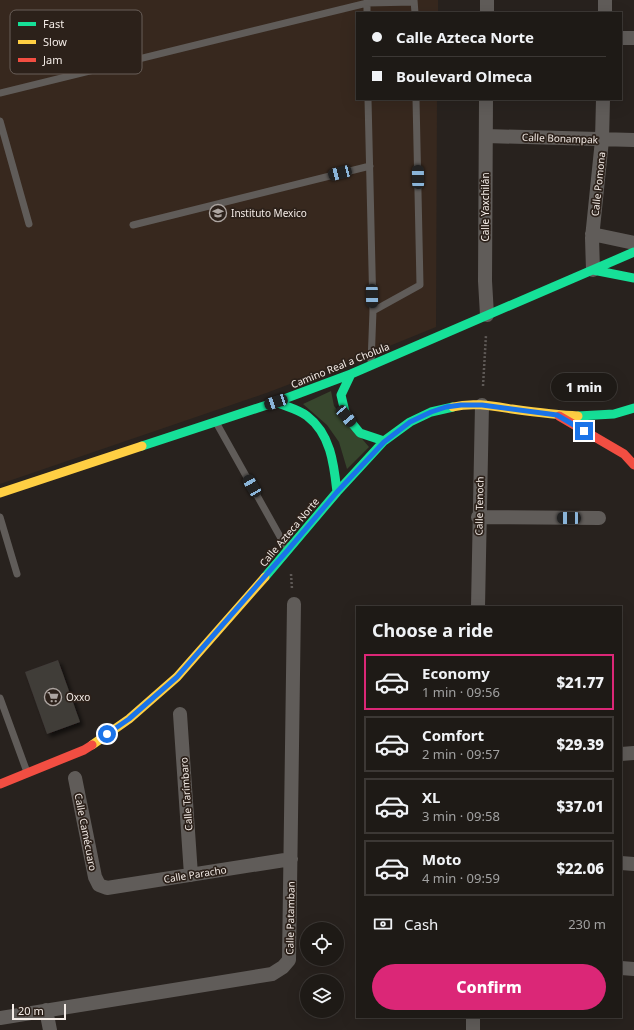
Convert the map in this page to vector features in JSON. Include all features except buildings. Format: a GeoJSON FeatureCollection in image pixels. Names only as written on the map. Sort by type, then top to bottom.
{"type":"FeatureCollection","features":[{"type":"Feature","properties":{"kind":"main road","name":"Camino Real a Cholula"},"geometry":{"type":"LineString","coordinates":[[0,493],[276,402],[351,374],[634,252]]}},
{"type":"Feature","properties":{"kind":"main road"},"geometry":{"type":"LineString","coordinates":[[593,270],[634,278]]}},
{"type":"Feature","properties":{"kind":"main road"},"geometry":{"type":"LineString","coordinates":[[351,374],[341,395],[346,416],[360,433],[384,442]]}},
{"type":"Feature","properties":{"kind":"main road"},"geometry":{"type":"LineString","coordinates":[[276,402],[307,416],[321,431],[330,449],[334,463],[337,492]]}},
{"type":"Feature","properties":{"kind":"main road","name":"Calle Azteca Norte"},"geometry":{"type":"LineString","coordinates":[[0,784],[84,750],[129,719],[177,677],[337,492],[384,442],[410,422],[431,412],[461,405],[482,405],[557,415],[601,415],[627,411],[634,408]]}},
{"type":"Feature","properties":{"kind":"main road"},"geometry":{"type":"LineString","coordinates":[[557,415],[624,454],[634,465]]}},
{"type":"Feature","properties":{"kind":"street"},"geometry":{"type":"LineString","coordinates":[[487,0],[487,12]]}},
{"type":"Feature","properties":{"kind":"street"},"geometry":{"type":"LineString","coordinates":[[605,0],[605,12]]}},
{"type":"Feature","properties":{"kind":"street"},"geometry":{"type":"LineString","coordinates":[[622,38],[634,38]]}},
{"type":"Feature","properties":{"kind":"street","name":"Calle Yaxchilán"},"geometry":{"type":"LineString","coordinates":[[486,100],[485,281],[487,315]]}},
{"type":"Feature","properties":{"kind":"street","name":"Calle Pomona"},"geometry":{"type":"LineString","coordinates":[[593,270],[592,234],[602,140],[604,100]]}},
{"type":"Feature","properties":{"kind":"street","name":"Calle Bonampak"},"geometry":{"type":"LineString","coordinates":[[486,136],[634,140]]}},
{"type":"Feature","properties":{"kind":"street"},"geometry":{"type":"LineString","coordinates":[[592,234],[634,243]]}},
{"type":"Feature","properties":{"kind":"street","name":"Calle Tenoch"},"geometry":{"type":"LineString","coordinates":[[478,606],[478,517],[482,405]]}},
{"type":"Feature","properties":{"kind":"street"},"geometry":{"type":"LineString","coordinates":[[478,517],[599,518]]}},
{"type":"Feature","properties":{"kind":"street","name":"Calle Patamban"},"geometry":{"type":"LineString","coordinates":[[0,1018],[272,974],[283,967],[289,960],[294,604]]}},
{"type":"Feature","properties":{"kind":"street","name":"Calle Tarímbaro"},"geometry":{"type":"LineString","coordinates":[[180,714],[191,875]]}},
{"type":"Feature","properties":{"kind":"street"},"geometry":{"type":"LineString","coordinates":[[622,754],[634,753]]}},
{"type":"Feature","properties":{"kind":"street","name":"Calle Camécuaro"},"geometry":{"type":"LineString","coordinates":[[75,778],[95,877],[99,884]]}},
{"type":"Feature","properties":{"kind":"street","name":"Calle Paracho"},"geometry":{"type":"LineString","coordinates":[[99,884],[107,888],[291,859]]}},
{"type":"Feature","properties":{"kind":"street"},"geometry":{"type":"LineString","coordinates":[[622,863],[634,864]]}},
{"type":"Feature","properties":{"kind":"street"},"geometry":{"type":"LineString","coordinates":[[622,968],[634,969]]}},
{"type":"Feature","properties":{"kind":"street"},"geometry":{"type":"LineString","coordinates":[[46,1010],[50,1030]]}},
{"type":"Feature","properties":{"kind":"street"},"geometry":{"type":"LineString","coordinates":[[473,1018],[473,1030]]}},
{"type":"Feature","properties":{"kind":"lane"},"geometry":{"type":"LineString","coordinates":[[367,1],[367,12]]}},
{"type":"Feature","properties":{"kind":"lane"},"geometry":{"type":"LineString","coordinates":[[142,58],[367,1],[414,1],[415,12]]}},
{"type":"Feature","properties":{"kind":"lane"},"geometry":{"type":"LineString","coordinates":[[0,94],[79,74]]}},
{"type":"Feature","properties":{"kind":"lane"},"geometry":{"type":"LineString","coordinates":[[368,100],[373,311],[371,365]]}},
{"type":"Feature","properties":{"kind":"lane"},"geometry":{"type":"LineString","coordinates":[[373,311],[420,285],[416,100]]}},
{"type":"Feature","properties":{"kind":"lane"},"geometry":{"type":"LineString","coordinates":[[0,121],[29,224]]}},
{"type":"Feature","properties":{"kind":"lane"},"geometry":{"type":"LineString","coordinates":[[133,225],[370,166]]}},
{"type":"Feature","properties":{"kind":"lane"},"geometry":{"type":"LineString","coordinates":[[216,422],[288,550]]}},
{"type":"Feature","properties":{"kind":"lane"},"geometry":{"type":"LineString","coordinates":[[0,517],[17,574]]}},
{"type":"Feature","properties":{"kind":"lane"},"geometry":{"type":"LineString","coordinates":[[0,698],[27,774]]}},
{"type":"Feature","properties":{"kind":"path"},"geometry":{"type":"LineString","coordinates":[[482,405],[487,315]]}},
{"type":"Feature","properties":{"kind":"shaded area","name":"Instituto Mexico"},"geometry":{"type":"Polygon","coordinates":[[[0,0],[438,0],[438,12],[356,12],[356,100],[437,100],[436,327],[269,392],[0,484],[0,0]]]}},
{"type":"Feature","properties":{"kind":"green space"},"geometry":{"type":"Polygon","coordinates":[[[331,391],[334,406],[369,447],[347,469],[339,442],[327,425],[303,404],[331,391]]]}},
{"type":"Feature","properties":{"kind":"traffic: fast"},"geometry":{"type":"LineString","coordinates":[[142,446],[276,402],[351,374],[634,252]]}},
{"type":"Feature","properties":{"kind":"traffic: fast"},"geometry":{"type":"LineString","coordinates":[[593,270],[634,278]]}},
{"type":"Feature","properties":{"kind":"traffic: fast"},"geometry":{"type":"LineString","coordinates":[[351,374],[341,395],[346,416],[360,433],[384,441]]}},
{"type":"Feature","properties":{"kind":"traffic: fast"},"geometry":{"type":"LineString","coordinates":[[276,402],[296,410],[307,416],[315,423],[330,451],[333,461],[337,492]]}},
{"type":"Feature","properties":{"kind":"traffic: fast"},"geometry":{"type":"LineString","coordinates":[[265,577],[337,492],[384,441],[410,422],[431,412],[453,407]]}},
{"type":"Feature","properties":{"kind":"traffic: fast"},"geometry":{"type":"LineString","coordinates":[[578,416],[614,414],[634,408]]}},
{"type":"Feature","properties":{"kind":"traffic: slow"},"geometry":{"type":"LineString","coordinates":[[453,407],[482,405],[578,416]]}},
{"type":"Feature","properties":{"kind":"traffic: slow"},"geometry":{"type":"LineString","coordinates":[[0,493],[142,446]]}},
{"type":"Feature","properties":{"kind":"traffic: slow"},"geometry":{"type":"LineString","coordinates":[[92,745],[129,719],[177,677],[265,577]]}},
{"type":"Feature","properties":{"kind":"traffic: jam"},"geometry":{"type":"LineString","coordinates":[[559,416],[624,454],[634,465]]}},
{"type":"Feature","properties":{"kind":"traffic: jam"},"geometry":{"type":"LineString","coordinates":[[0,784],[84,750],[92,745]]}},
{"type":"Feature","properties":{"kind":"place","name":"Instituto Mexico"},"geometry":{"type":"Point","coordinates":[218,213]}},
{"type":"Feature","properties":{"kind":"place","name":"Oxxo"},"geometry":{"type":"Point","coordinates":[53,697]}},
{"type":"Feature","properties":{"kind":"route"},"geometry":{"type":"LineString","coordinates":[[107,734],[129,719],[177,677],[337,492],[384,442],[410,422],[446,407],[482,405],[557,415],[584,431]]}}]}
